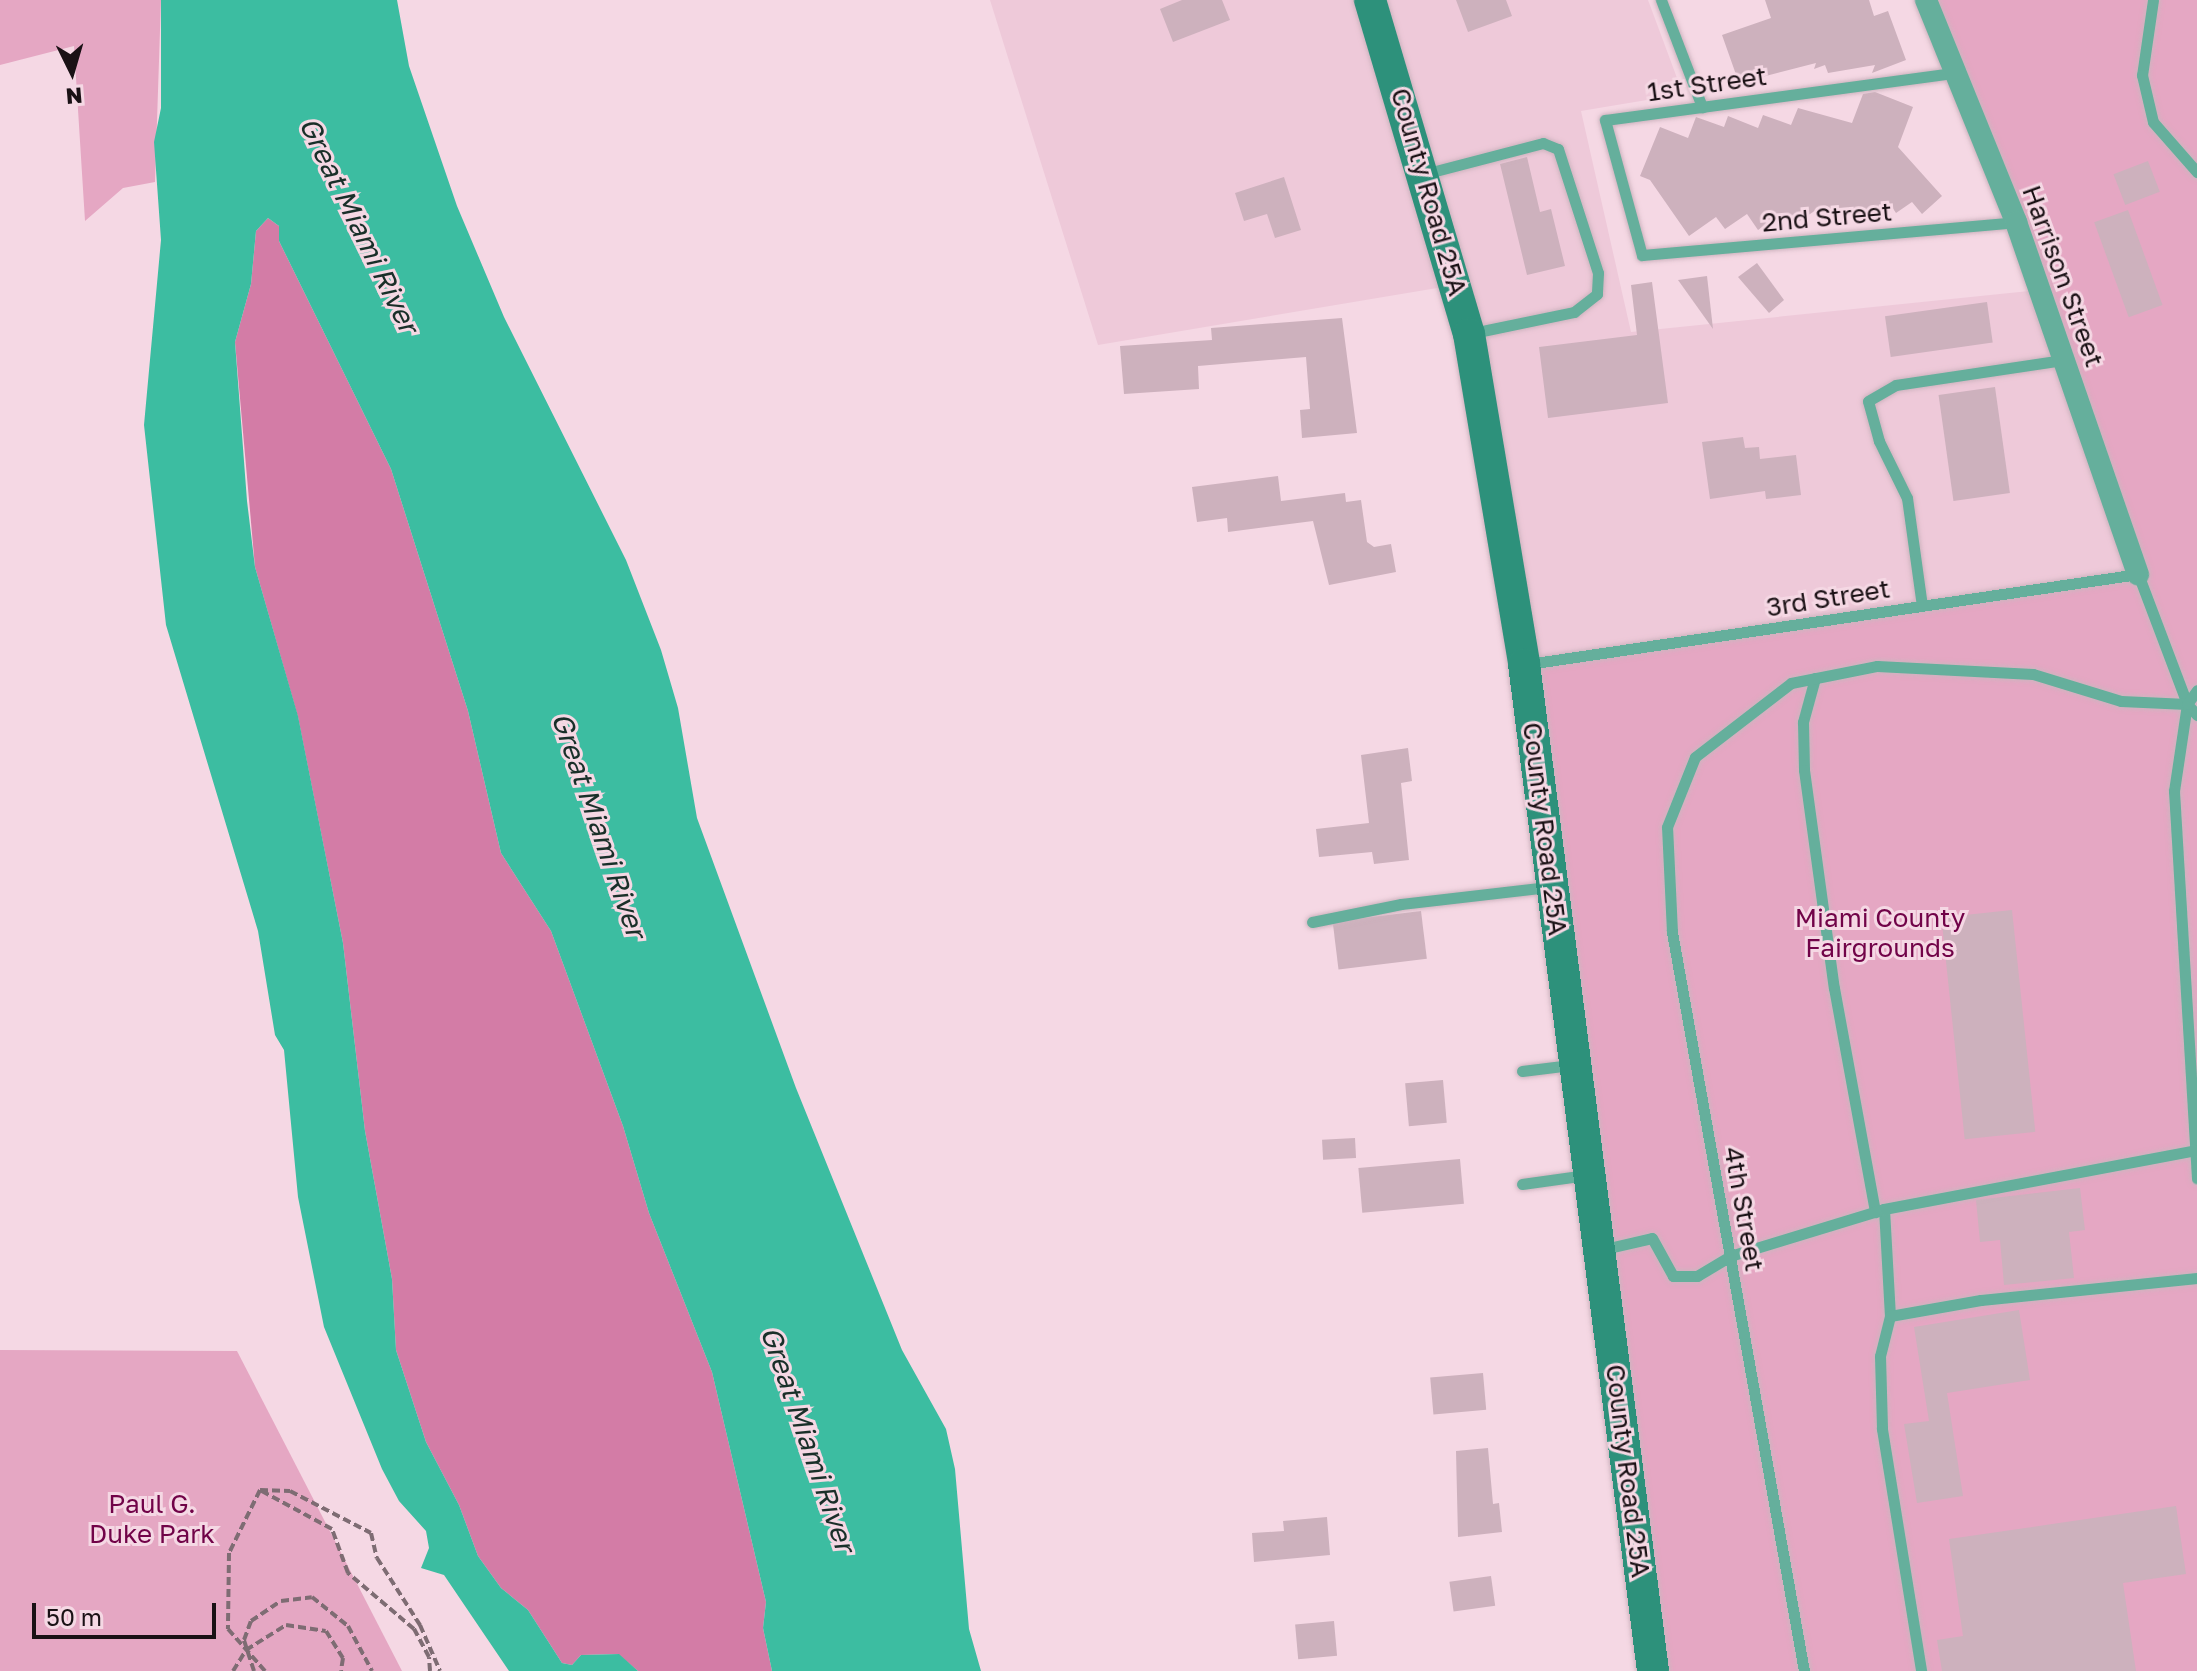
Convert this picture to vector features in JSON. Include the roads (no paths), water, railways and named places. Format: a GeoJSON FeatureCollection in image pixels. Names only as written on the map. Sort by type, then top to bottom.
{"type":"FeatureCollection","features":[{"type":"Feature","properties":{"kind":"main road","name":"County Road 25A"},"geometry":{"type":"LineString","coordinates":[[1370,0],[1469,334],[1524,664],[1653,1671]]}},
{"type":"Feature","properties":{"kind":"street","name":"Harrison Street"},"geometry":{"type":"LineString","coordinates":[[1926,0],[1953,73],[2016,222],[2138,574]]}},
{"type":"Feature","properties":{"kind":"lane"},"geometry":{"type":"LineString","coordinates":[[1661,0],[1702,107]]}},
{"type":"Feature","properties":{"kind":"lane"},"geometry":{"type":"LineString","coordinates":[[2153,0],[2142,75],[2153,122],[2197,172]]}},
{"type":"Feature","properties":{"kind":"lane","name":"1st Street"},"geometry":{"type":"LineString","coordinates":[[1642,255],[1605,120],[1953,73]]}},
{"type":"Feature","properties":{"kind":"lane"},"geometry":{"type":"LineString","coordinates":[[1423,174],[1543,143],[1558,149],[1598,273],[1597,294],[1574,312],[1469,334]]}},
{"type":"Feature","properties":{"kind":"lane","name":"2nd Street"},"geometry":{"type":"LineString","coordinates":[[1642,255],[2016,222]]}},
{"type":"Feature","properties":{"kind":"lane"},"geometry":{"type":"LineString","coordinates":[[1922,606],[1907,498],[1879,441],[1868,401],[1896,385],[2064,360]]}},
{"type":"Feature","properties":{"kind":"lane"},"geometry":{"type":"LineString","coordinates":[[2138,574],[2187,704],[2197,715]]}},
{"type":"Feature","properties":{"kind":"lane","name":"3rd Street"},"geometry":{"type":"LineString","coordinates":[[1524,664],[2138,574]]}},
{"type":"Feature","properties":{"kind":"lane"},"geometry":{"type":"LineString","coordinates":[[1921,1671],[1882,1429],[1880,1356],[1890,1316],[1880,1211],[1834,988],[1804,770],[1803,722],[1815,678],[1877,666],[2033,674],[2121,701],[2187,704]]}},
{"type":"Feature","properties":{"kind":"lane","name":"4th Street"},"geometry":{"type":"LineString","coordinates":[[1804,1671],[1672,932],[1667,827],[1695,757],[1791,683],[1815,678]]}},
{"type":"Feature","properties":{"kind":"lane"},"geometry":{"type":"LineString","coordinates":[[2197,690],[2187,704],[2174,791],[2197,1178]]}},
{"type":"Feature","properties":{"kind":"lane"},"geometry":{"type":"LineString","coordinates":[[1312,922],[1401,904],[1553,887]]}},
{"type":"Feature","properties":{"kind":"lane"},"geometry":{"type":"LineString","coordinates":[[1522,1071],[1576,1065]]}},
{"type":"Feature","properties":{"kind":"lane"},"geometry":{"type":"LineString","coordinates":[[1600,1250],[1652,1238],[1673,1276],[1697,1276],[1730,1256],[1880,1211],[2195,1150]]}},
{"type":"Feature","properties":{"kind":"lane"},"geometry":{"type":"LineString","coordinates":[[1522,1184],[1590,1174]]}},
{"type":"Feature","properties":{"kind":"lane"},"geometry":{"type":"LineString","coordinates":[[1890,1316],[1981,1300],[2197,1278]]}},
{"type":"Feature","properties":{"kind":"water","name":"Great Miami River"},"geometry":{"type":"Polygon","coordinates":[[[161,0],[397,0],[409,66],[457,206],[504,317],[626,560],[661,650],[678,708],[697,818],[796,1088],[902,1350],[946,1429],[955,1469],[969,1629],[981,1671],[772,1671],[763,1628],[766,1602],[712,1372],[649,1213],[623,1126],[551,931],[501,853],[468,711],[391,469],[279,241],[279,226],[268,218],[256,231],[251,284],[235,342],[247,501],[255,567],[298,716],[343,943],[365,1131],[392,1279],[396,1350],[426,1442],[459,1505],[478,1556],[501,1588],[528,1610],[562,1663],[572,1665],[581,1655],[619,1654],[638,1671],[509,1671],[444,1575],[421,1568],[429,1548],[426,1531],[399,1501],[382,1469],[324,1327],[298,1197],[284,1050],[275,1035],[258,931],[166,625],[144,425],[161,240],[154,142],[161,108],[161,0]]]}},
{"type":"Feature","properties":{"kind":"park label","name":"Miami County Fairgrounds"},"geometry":{"type":"Point","coordinates":[1880,933]}},
{"type":"Feature","properties":{"kind":"park label","name":"Paul G. Duke Park"},"geometry":{"type":"Point","coordinates":[152,1519]}}]}
